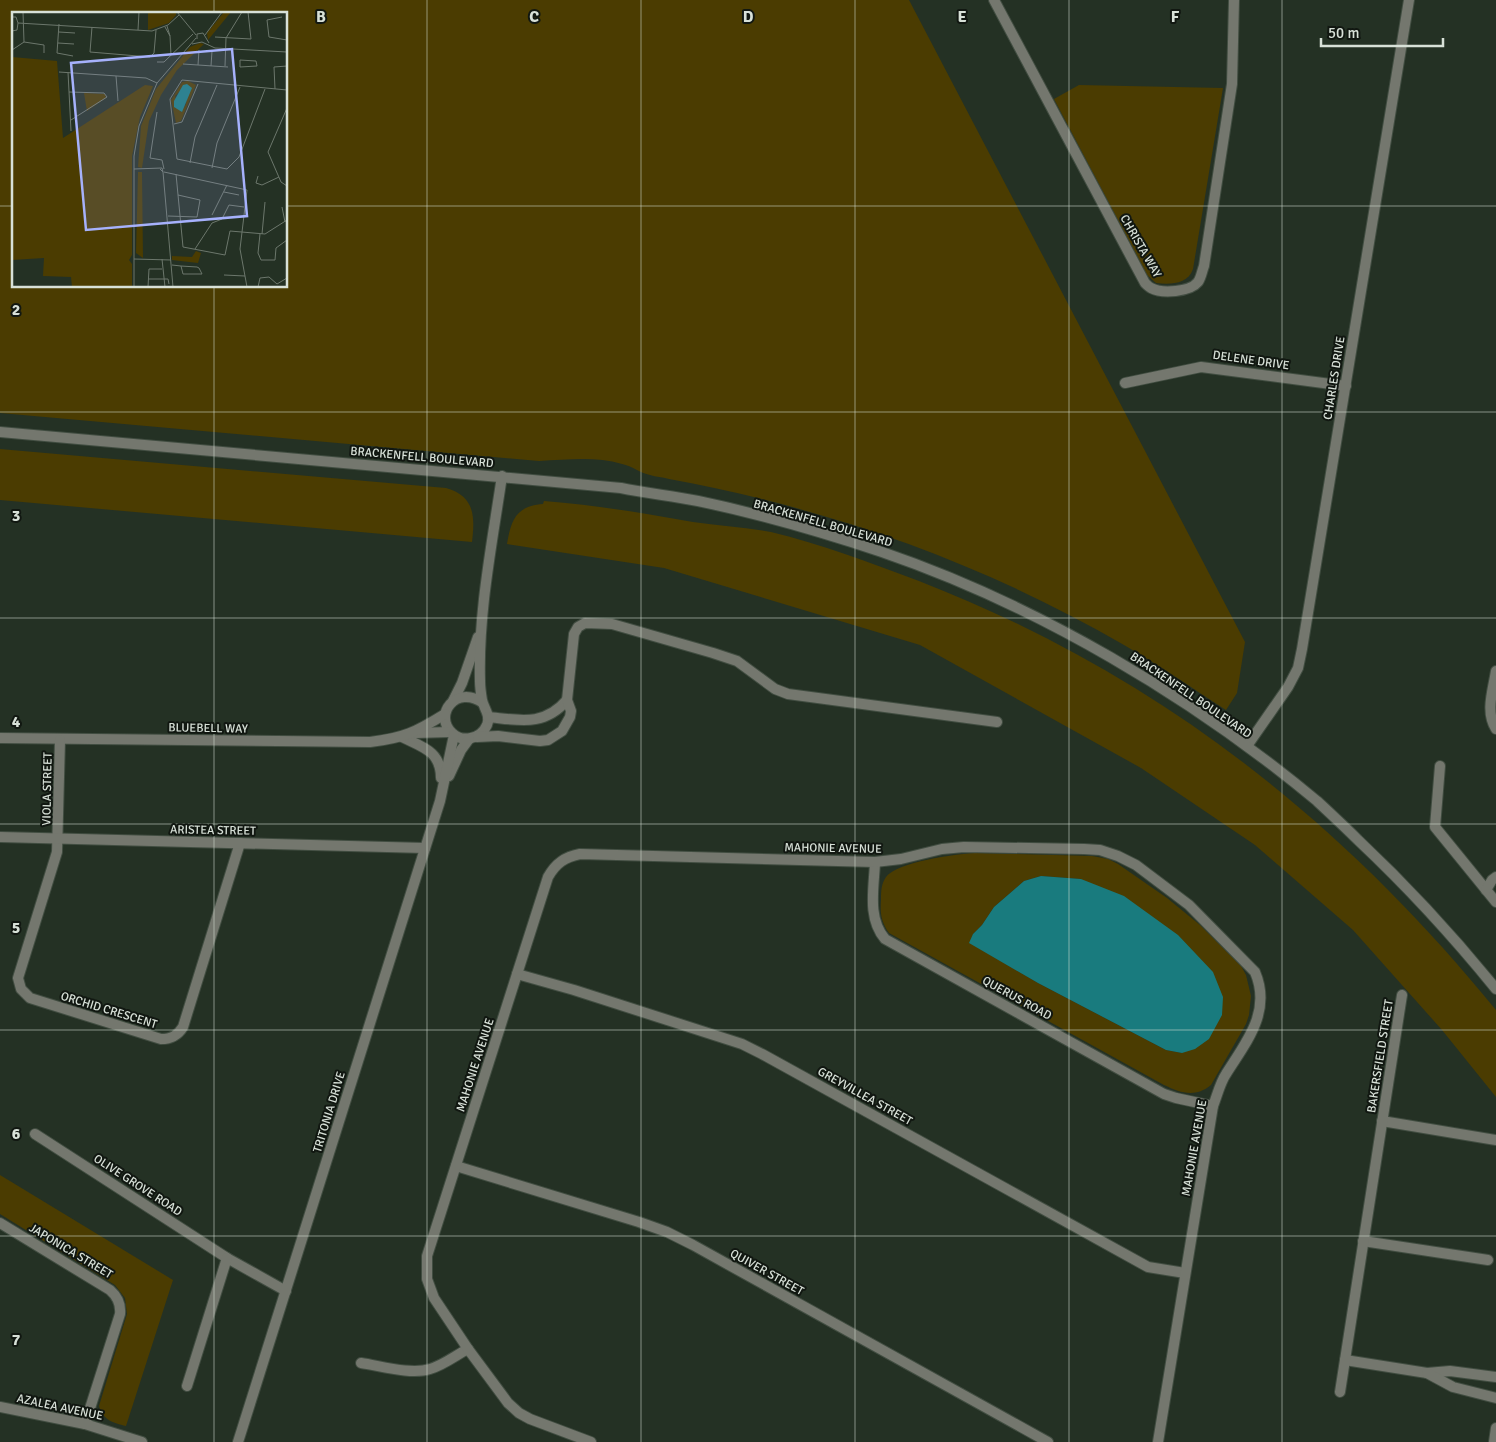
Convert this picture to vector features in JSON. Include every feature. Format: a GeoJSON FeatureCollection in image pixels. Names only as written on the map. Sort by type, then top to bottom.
{"type":"FeatureCollection","features":[{"type":"Feature","properties":{"kind":"street","name":"CHRISTA WAY"},"geometry":{"type":"LineString","coordinates":[[994,0],[1145,283],[1152,289],[1166,290],[1181,290],[1191,287],[1198,281],[1204,266],[1232,84],[1234,0]]}},
{"type":"Feature","properties":{"kind":"street","name":"CHARLES DRIVE"},"geometry":{"type":"LineString","coordinates":[[1247,746],[1288,687],[1298,668],[1409,0]]}},
{"type":"Feature","properties":{"kind":"street","name":"DELENE DRIVE"},"geometry":{"type":"LineString","coordinates":[[1125,383],[1201,366],[1346,386]]}},
{"type":"Feature","properties":{"kind":"street","name":"BRACKENFELL BOULEVARD"},"geometry":{"type":"LineString","coordinates":[[0,432],[621,488],[697,501],[822,533],[884,553],[939,574],[1010,605],[1076,638],[1139,674],[1247,746],[1318,802],[1388,868],[1459,944],[1496,988]]}},
{"type":"Feature","properties":{"kind":"street"},"geometry":{"type":"LineString","coordinates":[[483,703],[480,683],[481,629],[502,476]]}},
{"type":"Feature","properties":{"kind":"street"},"geometry":{"type":"LineString","coordinates":[[481,629],[462,683],[445,714],[446,724],[452,733],[461,738],[498,736],[540,741],[548,740],[562,731],[569,721],[571,712],[567,700],[576,630],[585,623],[612,624],[737,661],[775,689],[788,694],[997,722]]}},
{"type":"Feature","properties":{"kind":"street"},"geometry":{"type":"LineString","coordinates":[[1496,671],[1490,708],[1491,717],[1496,729]]}},
{"type":"Feature","properties":{"kind":"street"},"geometry":{"type":"LineString","coordinates":[[453,701],[460,697],[468,696],[476,698],[487,709],[487,725],[483,732],[473,738]]}},
{"type":"Feature","properties":{"kind":"street"},"geometry":{"type":"LineString","coordinates":[[488,717],[525,720],[540,719],[555,712],[567,700]]}},
{"type":"Feature","properties":{"kind":"street"},"geometry":{"type":"LineString","coordinates":[[414,733],[445,714]]}},
{"type":"Feature","properties":{"kind":"street"},"geometry":{"type":"LineString","coordinates":[[414,733],[452,733]]}},
{"type":"Feature","properties":{"kind":"street","name":"BLUEBELL WAY"},"geometry":{"type":"LineString","coordinates":[[0,738],[370,742],[402,737],[414,733]]}},
{"type":"Feature","properties":{"kind":"street","name":"TRITONIA DRIVE"},"geometry":{"type":"LineString","coordinates":[[444,789],[452,733]]}},
{"type":"Feature","properties":{"kind":"street"},"geometry":{"type":"LineString","coordinates":[[402,737],[431,751],[436,758],[441,771],[440,801]]}},
{"type":"Feature","properties":{"kind":"street","name":"TRITONIA DRIVE"},"geometry":{"type":"LineString","coordinates":[[238,1442],[444,789],[461,750],[473,738]]}},
{"type":"Feature","properties":{"kind":"street","name":"VIOLA STREET"},"geometry":{"type":"LineString","coordinates":[[58,838],[60,740]]}},
{"type":"Feature","properties":{"kind":"street"},"geometry":{"type":"LineString","coordinates":[[1440,766],[1435,826],[1496,902]]}},
{"type":"Feature","properties":{"kind":"street","name":"ARISTEA STREET"},"geometry":{"type":"LineString","coordinates":[[0,837],[426,848]]}},
{"type":"Feature","properties":{"kind":"street","name":"ORCHID CRESCENT"},"geometry":{"type":"LineString","coordinates":[[58,838],[57,852],[20,972],[19,984],[21,989],[25,994],[36,1000],[161,1039],[171,1038],[183,1027],[240,843]]}},
{"type":"Feature","properties":{"kind":"street","name":"MAHONIE AVENUE"},"geometry":{"type":"LineString","coordinates":[[591,1442],[530,1419],[519,1413],[508,1403],[468,1349],[434,1298],[427,1279],[426,1268],[427,1256],[548,877],[559,862],[573,855],[580,854],[875,862],[901,859],[942,848],[964,847],[1084,849],[1100,850],[1118,856],[1143,871],[1189,904],[1255,972],[1260,984],[1262,999],[1257,1021],[1244,1049],[1224,1076],[1212,1106],[1158,1442]]}},
{"type":"Feature","properties":{"kind":"street","name":"QUERUS ROAD"},"geometry":{"type":"LineString","coordinates":[[875,862],[874,920],[879,932],[885,939],[1164,1094],[1212,1106]]}},
{"type":"Feature","properties":{"kind":"street"},"geometry":{"type":"LineString","coordinates":[[1486,890],[1496,877]]}},
{"type":"Feature","properties":{"kind":"street","name":"GREYVILLEA STREET"},"geometry":{"type":"LineString","coordinates":[[517,974],[574,990],[742,1044],[1148,1267],[1185,1273]]}},
{"type":"Feature","properties":{"kind":"street","name":"BAKERSFIELD STREET"},"geometry":{"type":"LineString","coordinates":[[1340,1392],[1402,995]]}},
{"type":"Feature","properties":{"kind":"street","name":"BAKERSFIELD STREET"},"geometry":{"type":"LineString","coordinates":[[1382,1120],[1496,1140]]}},
{"type":"Feature","properties":{"kind":"street","name":"OLIVE GROVE ROAD"},"geometry":{"type":"LineString","coordinates":[[35,1134],[227,1258],[286,1291]]}},
{"type":"Feature","properties":{"kind":"street","name":"QUIVER STREET"},"geometry":{"type":"LineString","coordinates":[[456,1166],[667,1232],[1048,1442]]}},
{"type":"Feature","properties":{"kind":"street","name":"JAPONICA STREET"},"geometry":{"type":"LineString","coordinates":[[0,1223],[110,1290],[118,1298],[120,1314],[85,1424]]}},
{"type":"Feature","properties":{"kind":"street"},"geometry":{"type":"LineString","coordinates":[[1364,1241],[1488,1260]]}},
{"type":"Feature","properties":{"kind":"street"},"geometry":{"type":"LineString","coordinates":[[187,1386],[227,1258]]}},
{"type":"Feature","properties":{"kind":"street"},"geometry":{"type":"LineString","coordinates":[[361,1363],[414,1371],[424,1370],[440,1365],[468,1349]]}},
{"type":"Feature","properties":{"kind":"street"},"geometry":{"type":"LineString","coordinates":[[1345,1360],[1427,1374],[1453,1387],[1496,1398]]}},
{"type":"Feature","properties":{"kind":"street"},"geometry":{"type":"LineString","coordinates":[[1427,1374],[1450,1371],[1496,1378]]}},
{"type":"Feature","properties":{"kind":"street","name":"AZALEA AVENUE"},"geometry":{"type":"LineString","coordinates":[[0,1407],[85,1424],[142,1442]]}},
{"type":"Feature","properties":{"kind":"street"},"geometry":{"type":"LineString","coordinates":[[1494,1442],[1496,1428]]}},
{"type":"Feature","properties":{"kind":"shaded area"},"geometry":{"type":"Polygon","coordinates":[[[0,0],[909,0],[1245,642],[1237,693],[1226,710],[1137,653],[1016,589],[960,564],[846,523],[728,491],[652,476],[626,465],[612,462],[581,459],[539,461],[0,413],[0,0]]]}},
{"type":"Feature","properties":{"kind":"shaded area"},"geometry":{"type":"Polygon","coordinates":[[[1079,85],[1223,88],[1193,269],[1191,274],[1183,281],[1167,284],[1156,283],[1147,275],[1054,99],[1079,85]]]}},
{"type":"Feature","properties":{"kind":"shaded area"},"geometry":{"type":"Polygon","coordinates":[[[0,449],[446,488],[463,496],[468,502],[473,516],[472,542],[0,500],[0,449]]]}},
{"type":"Feature","properties":{"kind":"shaded area"},"geometry":{"type":"Polygon","coordinates":[[[544,501],[761,530],[827,548],[919,581],[1005,618],[1086,659],[1163,706],[1236,757],[1306,813],[1373,874],[1436,940],[1496,1010],[1496,1097],[1442,1030],[1353,930],[1255,845],[1141,768],[920,645],[664,568],[507,544],[516,516],[527,508],[543,504],[544,501]]]}},
{"type":"Feature","properties":{"kind":"shaded area"},"geometry":{"type":"Polygon","coordinates":[[[975,853],[1092,856],[1108,859],[1167,898],[1200,925],[1241,966],[1246,975],[1251,996],[1246,1024],[1211,1085],[1199,1092],[1188,1093],[1164,1085],[889,933],[883,921],[881,909],[882,888],[886,877],[902,867],[914,863],[941,857],[975,853]],[[1041,876],[1024,881],[994,907],[982,925],[973,934],[970,943],[1038,983],[1166,1050],[1182,1053],[1081,879],[1041,876]]]}},
{"type":"Feature","properties":{"kind":"shaded area"},"geometry":{"type":"Polygon","coordinates":[[[0,1175],[173,1280],[126,1426],[106,1418],[99,1406],[127,1314],[125,1298],[115,1285],[0,1214],[0,1175]]]}},
{"type":"Feature","properties":{"kind":"water"},"geometry":{"type":"Polygon","coordinates":[[[1041,876],[1081,879],[1124,896],[1178,935],[1213,972],[1223,997],[1222,1015],[1209,1039],[1195,1049],[1182,1053],[1166,1050],[1038,983],[969,943],[973,934],[982,925],[994,907],[1024,881],[1041,876]]]}}]}
